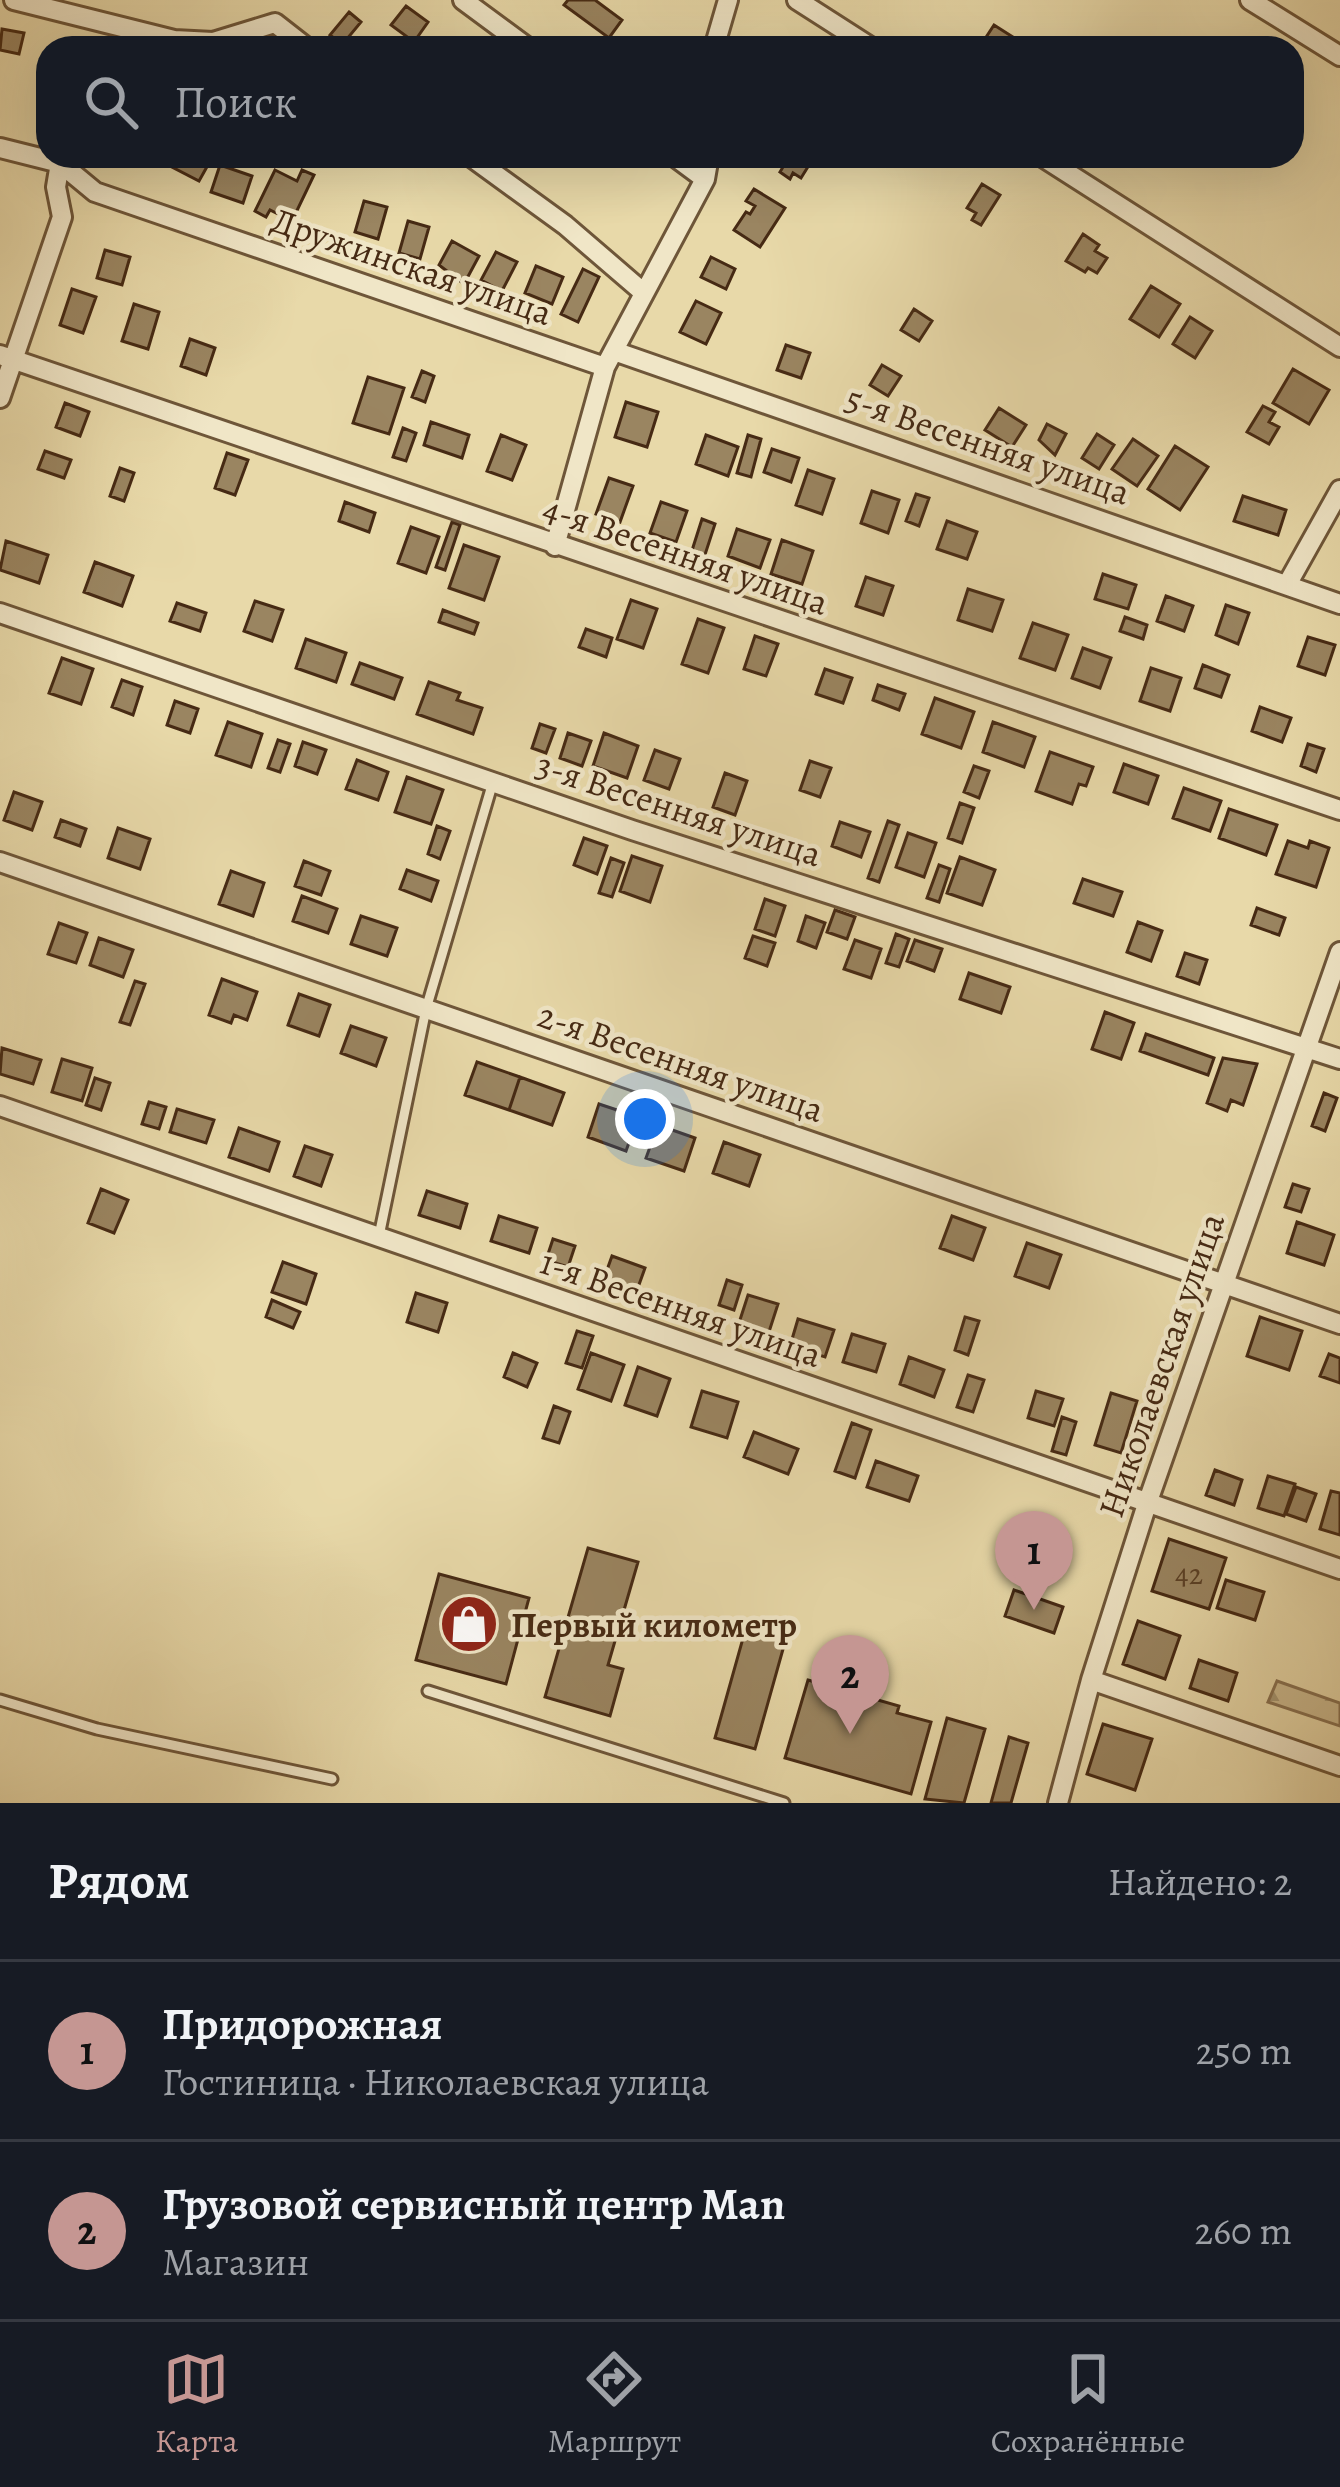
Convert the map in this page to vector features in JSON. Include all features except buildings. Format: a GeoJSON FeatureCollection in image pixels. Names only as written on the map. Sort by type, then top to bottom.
{"type":"FeatureCollection","features":[{"type":"Feature","properties":{"kind":"street"},"geometry":{"type":"LineString","coordinates":[[14,0],[147,36]]}},
{"type":"Feature","properties":{"kind":"street"},"geometry":{"type":"LineString","coordinates":[[463,0],[512,36]]}},
{"type":"Feature","properties":{"kind":"street"},"geometry":{"type":"LineString","coordinates":[[718,36],[728,0]]}},
{"type":"Feature","properties":{"kind":"street"},"geometry":{"type":"LineString","coordinates":[[797,0],[853,36]]}},
{"type":"Feature","properties":{"kind":"street"},"geometry":{"type":"LineString","coordinates":[[1250,0],[1340,56]]}},
{"type":"Feature","properties":{"kind":"street"},"geometry":{"type":"LineString","coordinates":[[233,36],[275,23],[292,36]]}},
{"type":"Feature","properties":{"kind":"street","name":"Дружинская улица"},"geometry":{"type":"LineString","coordinates":[[0,148],[36,154]]}},
{"type":"Feature","properties":{"kind":"street"},"geometry":{"type":"LineString","coordinates":[[0,398],[7,357],[62,217],[56,187],[63,168]]}},
{"type":"Feature","properties":{"kind":"street","name":"Дружинская улица"},"geometry":{"type":"LineString","coordinates":[[75,168],[95,192],[609,359]]}},
{"type":"Feature","properties":{"kind":"street"},"geometry":{"type":"LineString","coordinates":[[486,168],[644,293]]}},
{"type":"Feature","properties":{"kind":"street"},"geometry":{"type":"LineString","coordinates":[[690,168],[705,179]]}},
{"type":"Feature","properties":{"kind":"street"},"geometry":{"type":"LineString","coordinates":[[555,546],[609,359],[707,168]]}},
{"type":"Feature","properties":{"kind":"street"},"geometry":{"type":"LineString","coordinates":[[1060,168],[1340,347]]}},
{"type":"Feature","properties":{"kind":"street","name":"4-я Весенняя улица"},"geometry":{"type":"LineString","coordinates":[[7,357],[1340,810]]}},
{"type":"Feature","properties":{"kind":"street","name":"5-я Весенняя улица"},"geometry":{"type":"LineString","coordinates":[[609,359],[1340,604]]}},
{"type":"Feature","properties":{"kind":"street"},"geometry":{"type":"LineString","coordinates":[[1288,583],[1340,490]]}},
{"type":"Feature","properties":{"kind":"street","name":"3-я Весенняя улица"},"geometry":{"type":"LineString","coordinates":[[0,613],[494,782],[1340,1059]]}},
{"type":"Feature","properties":{"kind":"street","name":"2-я Весенняя улица"},"geometry":{"type":"LineString","coordinates":[[0,862],[1340,1324]]}},
{"type":"Feature","properties":{"kind":"street","name":"Николаевская улица"},"geometry":{"type":"LineString","coordinates":[[1058,1803],[1147,1504],[1340,952]]}},
{"type":"Feature","properties":{"kind":"street","name":"1-я Весенняя улица"},"geometry":{"type":"LineString","coordinates":[[0,1106],[1340,1569]]}},
{"type":"Feature","properties":{"kind":"street"},"geometry":{"type":"LineString","coordinates":[[1091,1680],[1340,1766]]}},
{"type":"Feature","properties":{"kind":"lane"},"geometry":{"type":"LineString","coordinates":[[379,1238],[426,1009],[494,782]]}},
{"type":"Feature","properties":{"kind":"lane"},"geometry":{"type":"LineString","coordinates":[[428,1691],[784,1803]]}},
{"type":"Feature","properties":{"kind":"lane"},"geometry":{"type":"LineString","coordinates":[[0,1700],[97,1729],[332,1779]]}},
{"type":"Feature","properties":{"kind":"green space"},"geometry":{"type":"Polygon","coordinates":[[[1277,1681],[1340,1703],[1340,1726],[1268,1702],[1277,1681]]]}},
{"type":"Feature","properties":{"kind":"place","name":"Придорожная"},"geometry":{"type":"Point","coordinates":[1034,1610]}},
{"type":"Feature","properties":{"kind":"place","name":"Первый километр"},"geometry":{"type":"Point","coordinates":[469,1624]}},
{"type":"Feature","properties":{"kind":"place","name":"Грузовой сервисный центр Man"},"geometry":{"type":"Point","coordinates":[850,1734]}}]}
